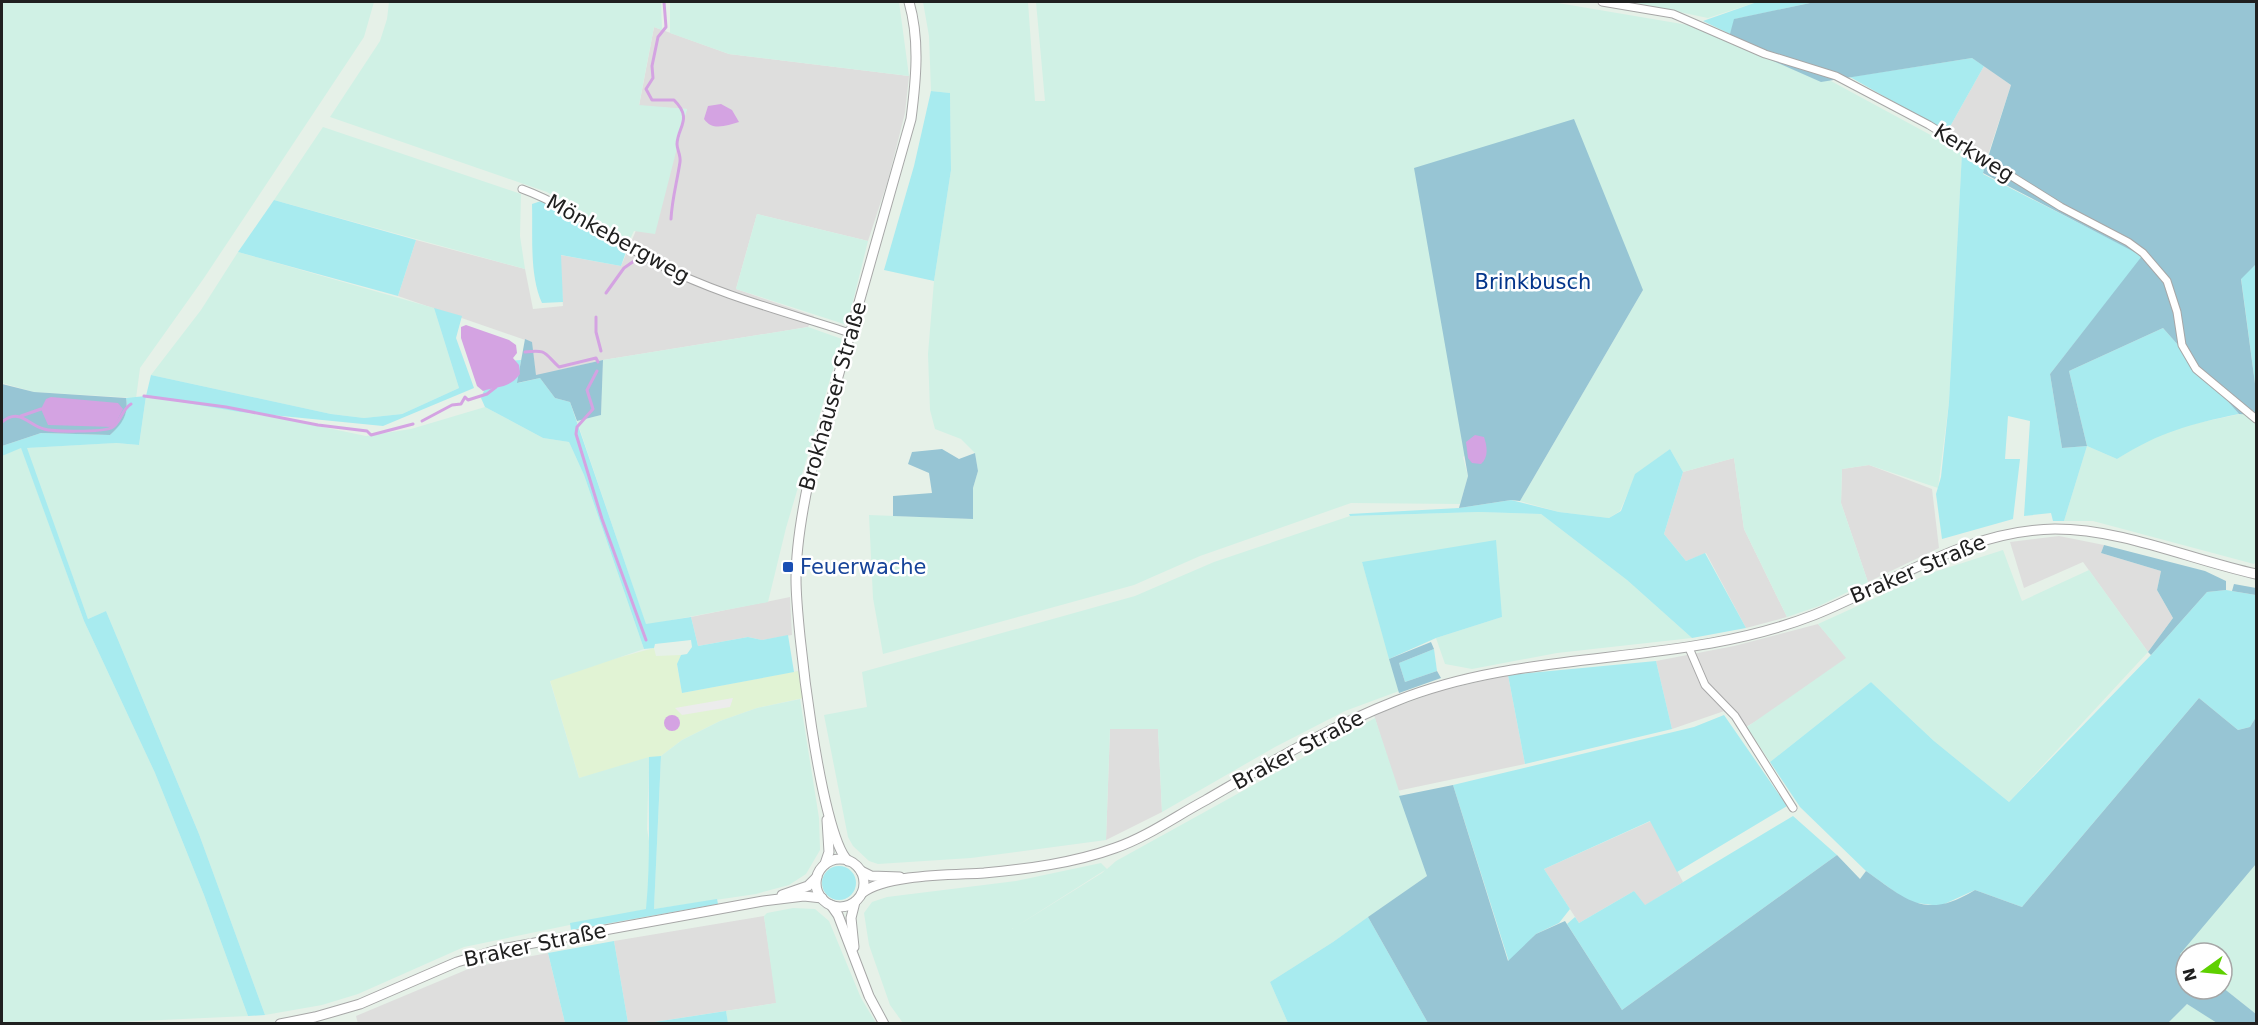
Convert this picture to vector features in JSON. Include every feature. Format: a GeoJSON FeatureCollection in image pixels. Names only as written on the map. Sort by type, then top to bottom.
{"type":"FeatureCollection","features":[{"type":"Feature","properties":{"kind":"street","name":"Brokhauser Straße"},"geometry":{"type":"LineString","coordinates":[[825,864],[829,852],[825,796],[798,630],[797,561],[800,524],[809,479],[911,119],[916,67],[914,17],[909,2]]}},
{"type":"Feature","properties":{"kind":"street","name":"Kerkweg"},"geometry":{"type":"LineString","coordinates":[[1602,2],[1681,16],[1765,54],[1836,76],[1929,125],[2061,207],[2128,242],[2144,253],[2167,281],[2177,310],[2182,345],[2196,369],[2256,419]]}},
{"type":"Feature","properties":{"kind":"street","name":"Mönkebergweg"},"geometry":{"type":"LineString","coordinates":[[522,189],[543,197],[657,264],[701,284],[850,333]]}},
{"type":"Feature","properties":{"kind":"street","name":"Braker Straße"},"geometry":{"type":"LineString","coordinates":[[859,897],[872,886],[918,878],[1013,869],[1079,858],[1118,847],[1343,724],[1398,699],[1440,686],[1518,668],[1689,648],[1786,624],[1816,614],[1959,548],[1991,537],[2056,529],[2089,532],[2256,574]]}},
{"type":"Feature","properties":{"kind":"street"},"geometry":{"type":"LineString","coordinates":[[1689,648],[1705,685],[1735,716],[1793,808]]}},
{"type":"Feature","properties":{"kind":"street","name":"Brokhauser Straße"},"geometry":{"type":"LineString","coordinates":[[825,796],[840,851],[848,861]]}},
{"type":"Feature","properties":{"kind":"street"},"geometry":{"type":"LineString","coordinates":[[855,958],[851,918],[863,879],[861,871],[848,861],[840,859],[825,864],[817,877],[818,892],[838,915],[869,996],[884,1023]]}},
{"type":"Feature","properties":{"kind":"street","name":"Braker Straße"},"geometry":{"type":"LineString","coordinates":[[861,871],[871,876],[918,878]]}},
{"type":"Feature","properties":{"kind":"street","name":"Braker Straße"},"geometry":{"type":"LineString","coordinates":[[763,901],[808,886],[817,877]]}},
{"type":"Feature","properties":{"kind":"street","name":"Braker Straße"},"geometry":{"type":"LineString","coordinates":[[280,1023],[315,1017],[360,1004],[457,962],[501,949],[763,901],[804,896],[822,898]]}},
{"type":"Feature","properties":{"kind":"street"},"geometry":{"type":"LineString","coordinates":[[831,905],[844,907],[859,897]]}},
{"type":"Feature","properties":{"kind":"shaded area"},"geometry":{"type":"Polygon","coordinates":[[[1757,2],[1815,2],[1735,19],[1730,34],[1703,21],[1757,2]]]}},
{"type":"Feature","properties":{"kind":"shaded area"},"geometry":{"type":"Polygon","coordinates":[[[654,27],[729,54],[909,76],[905,113],[888,180],[868,241],[757,214],[736,289],[814,316],[808,327],[603,360],[536,376],[531,342],[398,296],[416,240],[525,269],[533,309],[563,306],[560,255],[621,266],[687,109],[639,106],[654,27]]]}},
{"type":"Feature","properties":{"kind":"shaded area"},"geometry":{"type":"Polygon","coordinates":[[[1972,58],[1984,66],[1947,132],[1850,77],[1972,58]]]}},
{"type":"Feature","properties":{"kind":"shaded area"},"geometry":{"type":"Polygon","coordinates":[[[1984,66],[2011,85],[1987,158],[1947,132],[1984,66]]]}},
{"type":"Feature","properties":{"kind":"shaded area"},"geometry":{"type":"Polygon","coordinates":[[[931,91],[950,93],[951,170],[934,281],[884,270],[914,166],[931,91]]]}},
{"type":"Feature","properties":{"kind":"shaded area"},"geometry":{"type":"Polygon","coordinates":[[[721,104],[732,110],[739,122],[716,126],[704,119],[708,106],[721,104]]]}},
{"type":"Feature","properties":{"kind":"shaded area"},"geometry":{"type":"Polygon","coordinates":[[[1962,152],[1986,164],[1983,174],[2143,256],[2050,374],[2062,448],[2087,446],[2064,521],[2053,521],[2051,513],[2024,516],[2030,421],[2008,416],[2005,459],[2020,459],[2013,519],[1942,539],[1936,494],[1941,477],[1949,402],[1962,152]]]}},
{"type":"Feature","properties":{"kind":"shaded area"},"geometry":{"type":"Polygon","coordinates":[[[274,200],[416,240],[398,296],[238,252],[274,200]]]}},
{"type":"Feature","properties":{"kind":"shaded area"},"geometry":{"type":"Polygon","coordinates":[[[541,201],[626,252],[621,266],[561,255],[563,302],[542,303],[535,280],[532,254],[532,204],[541,201]]]}},
{"type":"Feature","properties":{"kind":"shaded area"},"geometry":{"type":"Polygon","coordinates":[[[2256,264],[2256,391],[2241,278],[2256,264]]]}},
{"type":"Feature","properties":{"kind":"shaded area"},"geometry":{"type":"Polygon","coordinates":[[[434,308],[462,316],[456,338],[474,388],[383,426],[240,412],[146,396],[151,375],[331,414],[364,418],[402,414],[459,388],[434,308]]]}},
{"type":"Feature","properties":{"kind":"shaded area"},"geometry":{"type":"Polygon","coordinates":[[[466,325],[509,340],[516,345],[517,353],[513,358],[519,365],[520,374],[516,379],[507,385],[483,391],[477,386],[461,338],[461,327],[466,325]]]}},
{"type":"Feature","properties":{"kind":"shaded area"},"geometry":{"type":"Polygon","coordinates":[[[2163,328],[2239,414],[2176,430],[2147,442],[2117,459],[2087,446],[2069,371],[2163,328]]]}},
{"type":"Feature","properties":{"kind":"shaded area"},"geometry":{"type":"Polygon","coordinates":[[[521,360],[518,383],[540,378],[555,398],[570,402],[646,624],[691,617],[698,646],[748,637],[762,640],[788,635],[794,672],[682,693],[677,664],[681,655],[687,654],[692,647],[691,640],[655,644],[654,648],[644,649],[584,475],[569,442],[543,438],[485,407],[481,398],[486,386],[508,361],[521,360]]]}},
{"type":"Feature","properties":{"kind":"shaded area"},"geometry":{"type":"Polygon","coordinates":[[[146,396],[139,445],[116,443],[27,448],[88,619],[106,611],[199,834],[265,1015],[248,1016],[204,895],[155,773],[84,621],[21,448],[2,456],[2,446],[41,433],[110,435],[124,418],[126,398],[146,396]]]}},
{"type":"Feature","properties":{"kind":"shaded area"},"geometry":{"type":"Polygon","coordinates":[[[51,397],[118,403],[123,409],[114,427],[48,425],[41,409],[46,399],[51,397]]]}},
{"type":"Feature","properties":{"kind":"shaded area"},"geometry":{"type":"Polygon","coordinates":[[[1475,435],[1484,437],[1486,444],[1486,455],[1481,464],[1472,463],[1468,458],[1466,442],[1475,435]]]}},
{"type":"Feature","properties":{"kind":"shaded area"},"geometry":{"type":"Polygon","coordinates":[[[1670,449],[1683,472],[1664,534],[1686,561],[1705,553],[1746,628],[1692,638],[1627,580],[1541,514],[1479,512],[1350,516],[1349,514],[1459,508],[1511,500],[1559,512],[1609,518],[1621,511],[1635,474],[1670,449]]]}},
{"type":"Feature","properties":{"kind":"shaded area"},"geometry":{"type":"Polygon","coordinates":[[[1734,458],[1744,529],[1787,617],[1746,628],[1706,553],[1686,561],[1664,534],[1683,472],[1734,458]]]}},
{"type":"Feature","properties":{"kind":"shaded area"},"geometry":{"type":"Polygon","coordinates":[[[1869,465],[1932,489],[1939,548],[1868,582],[1841,503],[1842,469],[1869,465]]]}},
{"type":"Feature","properties":{"kind":"shaded area"},"geometry":{"type":"Polygon","coordinates":[[[2059,536],[2104,545],[2101,553],[2161,571],[2157,590],[2173,618],[2148,652],[2083,562],[2024,588],[2010,542],[2059,536]]]}},
{"type":"Feature","properties":{"kind":"shaded area"},"geometry":{"type":"Polygon","coordinates":[[[1496,540],[1502,617],[1436,638],[1389,659],[1362,562],[1496,540]]]}},
{"type":"Feature","properties":{"kind":"shaded area"},"geometry":{"type":"Polygon","coordinates":[[[2226,590],[2256,595],[2256,717],[2250,727],[2238,730],[2199,698],[2022,907],[1975,890],[1940,906],[1909,902],[1866,871],[1800,807],[1770,762],[1871,682],[1934,741],[2009,802],[2151,655],[2207,592],[2226,590]]]}},
{"type":"Feature","properties":{"kind":"shaded area"},"geometry":{"type":"Polygon","coordinates":[[[790,597],[792,635],[762,640],[748,637],[698,646],[691,617],[790,597]]]}},
{"type":"Feature","properties":{"kind":"shaded area"},"geometry":{"type":"Polygon","coordinates":[[[1818,624],[1847,658],[1777,709],[1746,727],[1733,708],[1672,729],[1656,661],[1734,646],[1818,624]]]}},
{"type":"Feature","properties":{"kind":"shaded area"},"geometry":{"type":"Polygon","coordinates":[[[654,648],[656,656],[681,655],[677,665],[682,693],[798,671],[803,698],[757,708],[720,721],[682,740],[661,756],[579,778],[550,680],[595,664],[654,648]]]}},
{"type":"Feature","properties":{"kind":"shaded area"},"geometry":{"type":"Polygon","coordinates":[[[1434,649],[1437,671],[1405,682],[1399,663],[1434,649]]]}},
{"type":"Feature","properties":{"kind":"shaded area"},"geometry":{"type":"Polygon","coordinates":[[[1656,661],[1672,729],[1525,764],[1508,675],[1656,661]]]}},
{"type":"Feature","properties":{"kind":"shaded area"},"geometry":{"type":"Polygon","coordinates":[[[1508,675],[1525,764],[1397,791],[1374,715],[1439,691],[1508,675]]]}},
{"type":"Feature","properties":{"kind":"shaded area"},"geometry":{"type":"Polygon","coordinates":[[[733,698],[730,707],[682,715],[675,708],[733,698]]]}},
{"type":"Feature","properties":{"kind":"shaded area"},"geometry":{"type":"Polygon","coordinates":[[[672,715],[680,723],[672,731],[664,723],[672,715]]]}},
{"type":"Feature","properties":{"kind":"shaded area"},"geometry":{"type":"Polygon","coordinates":[[[1724,715],[1787,806],[1677,872],[1650,821],[1544,869],[1570,909],[1559,923],[1536,934],[1509,962],[1453,785],[1694,727],[1724,715]]]}},
{"type":"Feature","properties":{"kind":"shaded area"},"geometry":{"type":"Polygon","coordinates":[[[1110,729],[1158,729],[1162,812],[1106,840],[1110,729]]]}},
{"type":"Feature","properties":{"kind":"shaded area"},"geometry":{"type":"Polygon","coordinates":[[[661,756],[654,909],[717,899],[718,904],[571,930],[570,923],[646,909],[649,852],[649,757],[661,756]]]}},
{"type":"Feature","properties":{"kind":"shaded area"},"geometry":{"type":"Polygon","coordinates":[[[1793,816],[1837,855],[1622,1010],[1567,924],[1575,917],[1579,923],[1634,891],[1645,905],[1793,816]]]}},
{"type":"Feature","properties":{"kind":"shaded area"},"geometry":{"type":"Polygon","coordinates":[[[1651,821],[1683,882],[1644,906],[1634,891],[1579,923],[1544,869],[1651,821]]]}},
{"type":"Feature","properties":{"kind":"shaded area"},"geometry":{"type":"Polygon","coordinates":[[[839,866],[851,871],[856,883],[851,895],[839,900],[827,895],[822,883],[827,871],[839,866]]]}},
{"type":"Feature","properties":{"kind":"shaded area"},"geometry":{"type":"Polygon","coordinates":[[[764,916],[777,1003],[648,1023],[628,1023],[614,941],[764,916]]]}},
{"type":"Feature","properties":{"kind":"shaded area"},"geometry":{"type":"Polygon","coordinates":[[[1368,917],[1428,1023],[1288,1023],[1270,982],[1368,917]]]}},
{"type":"Feature","properties":{"kind":"shaded area"},"geometry":{"type":"Polygon","coordinates":[[[614,941],[628,1023],[565,1023],[548,953],[614,941]]]}},
{"type":"Feature","properties":{"kind":"shaded area"},"geometry":{"type":"Polygon","coordinates":[[[548,953],[565,1023],[358,1024],[356,1016],[473,967],[548,953]]]}},
{"type":"Feature","properties":{"kind":"shaded area"},"geometry":{"type":"Polygon","coordinates":[[[726,1011],[728,1023],[648,1023],[726,1011]]]}},
{"type":"Feature","properties":{"kind":"green space"},"geometry":{"type":"Polygon","coordinates":[[[2,2],[374,2],[364,37],[204,278],[140,368],[136,398],[34,392],[2,383],[2,2]]]}},
{"type":"Feature","properties":{"kind":"green space"},"geometry":{"type":"Polygon","coordinates":[[[389,2],[661,2],[662,30],[654,27],[639,105],[687,109],[655,234],[634,231],[628,243],[547,192],[330,117],[380,41],[387,19],[389,2]]]}},
{"type":"Feature","properties":{"kind":"green space"},"geometry":{"type":"Polygon","coordinates":[[[670,2],[899,2],[909,76],[729,54],[670,33],[670,2]]]}},
{"type":"Feature","properties":{"kind":"green space"},"geometry":{"type":"Polygon","coordinates":[[[923,2],[1028,2],[1035,101],[1045,101],[1036,2],[1552,2],[1688,25],[1821,81],[1829,80],[1962,152],[1949,402],[1938,488],[1869,465],[1842,469],[1841,503],[1868,582],[1819,606],[1787,617],[1744,529],[1734,458],[1683,472],[1670,449],[1636,474],[1620,511],[1609,518],[1559,512],[1520,501],[1643,290],[1463,457],[1468,476],[1460,504],[1351,503],[1200,556],[1134,585],[883,654],[873,598],[869,515],[973,519],[973,488],[978,471],[975,453],[961,439],[935,429],[930,410],[928,354],[934,281],[951,170],[950,93],[931,91],[929,36],[923,2]]]}},
{"type":"Feature","properties":{"kind":"green space"},"geometry":{"type":"Polygon","coordinates":[[[1631,2],[1757,2],[1708,18],[1631,2]]]}},
{"type":"Feature","properties":{"kind":"green space"},"geometry":{"type":"Polygon","coordinates":[[[1815,2],[2256,2],[2256,264],[2241,279],[2256,391],[2256,415],[2239,414],[2163,328],[2069,371],[2087,446],[2062,448],[2050,374],[2142,256],[1983,173],[2011,85],[1972,58],[1821,82],[1728,41],[1734,19],[1815,2]]]}},
{"type":"Feature","properties":{"kind":"green space","name":"Brinkbusch"},"geometry":{"type":"Polygon","coordinates":[[[1574,119],[1643,290],[1520,501],[1511,500],[1459,508],[1468,476],[1414,168],[1574,119]]]}},
{"type":"Feature","properties":{"kind":"green space"},"geometry":{"type":"Polygon","coordinates":[[[323,127],[521,194],[520,236],[525,269],[274,200],[323,127]]]}},
{"type":"Feature","properties":{"kind":"green space"},"geometry":{"type":"Polygon","coordinates":[[[757,214],[868,241],[847,325],[736,289],[757,214]]]}},
{"type":"Feature","properties":{"kind":"green space"},"geometry":{"type":"Polygon","coordinates":[[[238,252],[434,308],[459,388],[402,414],[364,418],[331,414],[151,375],[201,310],[238,252]]]}},
{"type":"Feature","properties":{"kind":"green space"},"geometry":{"type":"Polygon","coordinates":[[[808,327],[842,339],[786,528],[768,602],[646,625],[577,421],[601,415],[603,360],[808,327]]]}},
{"type":"Feature","properties":{"kind":"green space"},"geometry":{"type":"Polygon","coordinates":[[[525,339],[532,342],[536,375],[603,360],[601,415],[577,421],[570,402],[555,398],[540,378],[517,383],[525,339]]]}},
{"type":"Feature","properties":{"kind":"green space"},"geometry":{"type":"Polygon","coordinates":[[[2,384],[34,392],[126,398],[125,414],[121,423],[110,435],[41,433],[2,446],[2,384]]]}},
{"type":"Feature","properties":{"kind":"green space"},"geometry":{"type":"Polygon","coordinates":[[[146,396],[284,419],[366,436],[411,429],[485,407],[543,438],[569,442],[584,475],[644,649],[550,681],[579,778],[649,757],[647,829],[651,853],[647,909],[464,947],[358,994],[322,1005],[265,1015],[199,834],[106,611],[88,619],[26,448],[115,443],[139,445],[146,396]]]}},
{"type":"Feature","properties":{"kind":"green space"},"geometry":{"type":"Polygon","coordinates":[[[2245,413],[2256,423],[2256,562],[2254,564],[2093,521],[2064,521],[2087,446],[2117,459],[2144,442],[2179,427],[2245,413]]]}},
{"type":"Feature","properties":{"kind":"green space"},"geometry":{"type":"Polygon","coordinates":[[[21,447],[84,621],[155,773],[204,895],[248,1016],[96,1023],[2,1023],[2,456],[21,447]]]}},
{"type":"Feature","properties":{"kind":"green space"},"geometry":{"type":"Polygon","coordinates":[[[942,449],[959,459],[975,453],[978,471],[973,488],[973,519],[893,516],[893,496],[932,493],[929,473],[908,464],[912,452],[942,449]]]}},
{"type":"Feature","properties":{"kind":"green space"},"geometry":{"type":"Polygon","coordinates":[[[1479,512],[1541,514],[1627,580],[1692,638],[1557,653],[1472,669],[1445,664],[1436,638],[1502,617],[1362,562],[1399,691],[1345,711],[1275,747],[1162,812],[1158,729],[1110,729],[1106,840],[971,858],[878,864],[869,861],[853,846],[848,837],[824,715],[867,707],[862,672],[1135,596],[1214,562],[1350,516],[1479,512]]]}},
{"type":"Feature","properties":{"kind":"green space"},"geometry":{"type":"Polygon","coordinates":[[[2104,545],[2205,571],[2226,581],[2226,590],[2207,592],[2151,655],[2148,652],[2173,618],[2157,590],[2161,571],[2101,553],[2104,545]]]}},
{"type":"Feature","properties":{"kind":"green space"},"geometry":{"type":"Polygon","coordinates":[[[2003,550],[2022,601],[2089,570],[2148,652],[2009,802],[1934,741],[1871,682],[1770,762],[1747,727],[1846,658],[1818,624],[1928,574],[2003,550]]]}},
{"type":"Feature","properties":{"kind":"green space"},"geometry":{"type":"Polygon","coordinates":[[[2234,584],[2256,588],[2256,595],[2232,591],[2234,584]]]}},
{"type":"Feature","properties":{"kind":"green space"},"geometry":{"type":"Polygon","coordinates":[[[1431,642],[1434,649],[1399,663],[1405,682],[1437,671],[1441,678],[1399,693],[1389,659],[1431,642]]]}},
{"type":"Feature","properties":{"kind":"green space"},"geometry":{"type":"Polygon","coordinates":[[[2199,698],[2238,730],[2250,727],[2256,717],[2256,864],[2191,941],[2174,941],[2174,1001],[2234,1001],[2234,997],[2256,1014],[2256,1023],[2217,1023],[2187,1004],[2167,1024],[1428,1023],[1368,917],[1427,876],[1399,796],[1453,785],[1508,961],[1536,934],[1565,921],[1622,1010],[1837,855],[1860,879],[1866,871],[1894,891],[1918,903],[1943,904],[1975,890],[2022,907],[2199,698]]]}},
{"type":"Feature","properties":{"kind":"green space"},"geometry":{"type":"Polygon","coordinates":[[[800,699],[819,818],[820,850],[806,874],[789,885],[756,894],[654,909],[661,756],[682,740],[720,721],[757,708],[800,699]]]}},
{"type":"Feature","properties":{"kind":"green space"},"geometry":{"type":"Polygon","coordinates":[[[1375,718],[1427,876],[1333,942],[1270,982],[1288,1023],[903,1023],[890,1005],[869,945],[864,913],[872,902],[887,897],[1016,881],[1101,863],[1107,869],[1116,861],[1375,718]],[[1105,870],[1012,929],[1102,873],[1105,870]]]}},
{"type":"Feature","properties":{"kind":"green space"},"geometry":{"type":"Polygon","coordinates":[[[2256,864],[2256,1014],[2234,997],[2234,941],[2190,941],[2256,864]]]}},
{"type":"Feature","properties":{"kind":"green space"},"geometry":{"type":"Polygon","coordinates":[[[793,908],[815,909],[829,921],[861,998],[876,1023],[728,1023],[726,1011],[776,1003],[764,916],[767,913],[793,908]]]}},
{"type":"Feature","properties":{"kind":"green space"},"geometry":{"type":"Polygon","coordinates":[[[2187,1004],[2207,1016],[2217,1023],[2167,1024],[2187,1004]]]}},
{"type":"Feature","properties":{"kind":"waterway"},"geometry":{"type":"LineString","coordinates":[[664,2],[666,27],[658,37],[652,66],[653,78],[646,89],[652,100],[674,100],[683,112],[684,118],[677,144],[680,162],[671,219]]}},
{"type":"Feature","properties":{"kind":"waterway"},"geometry":{"type":"LineString","coordinates":[[606,293],[624,268],[634,261]]}},
{"type":"Feature","properties":{"kind":"waterway"},"geometry":{"type":"LineString","coordinates":[[596,317],[596,332],[601,351]]}},
{"type":"Feature","properties":{"kind":"waterway"},"geometry":{"type":"LineString","coordinates":[[525,352],[545,353],[559,367],[596,358],[598,362]]}},
{"type":"Feature","properties":{"kind":"waterway"},"geometry":{"type":"LineString","coordinates":[[597,371],[587,390],[593,409],[577,427],[576,434],[602,519],[646,640]]}},
{"type":"Feature","properties":{"kind":"waterway"},"geometry":{"type":"LineString","coordinates":[[422,421],[452,405],[461,404],[465,397],[468,400],[487,394],[496,387]]}},
{"type":"Feature","properties":{"kind":"waterway"},"geometry":{"type":"LineString","coordinates":[[144,396],[226,407],[318,425],[367,431],[371,435],[413,424]]}},
{"type":"Feature","properties":{"kind":"waterway"},"geometry":{"type":"LineString","coordinates":[[2,422],[14,416],[49,430],[106,429],[114,426],[131,404]]}},
{"type":"Feature","properties":{"kind":"waterway"},"geometry":{"type":"LineString","coordinates":[[21,416],[41,409]]}},
{"type":"Feature","properties":{"kind":"place","name":"Feuerwache"},"geometry":{"type":"Point","coordinates":[788,567]}}]}
